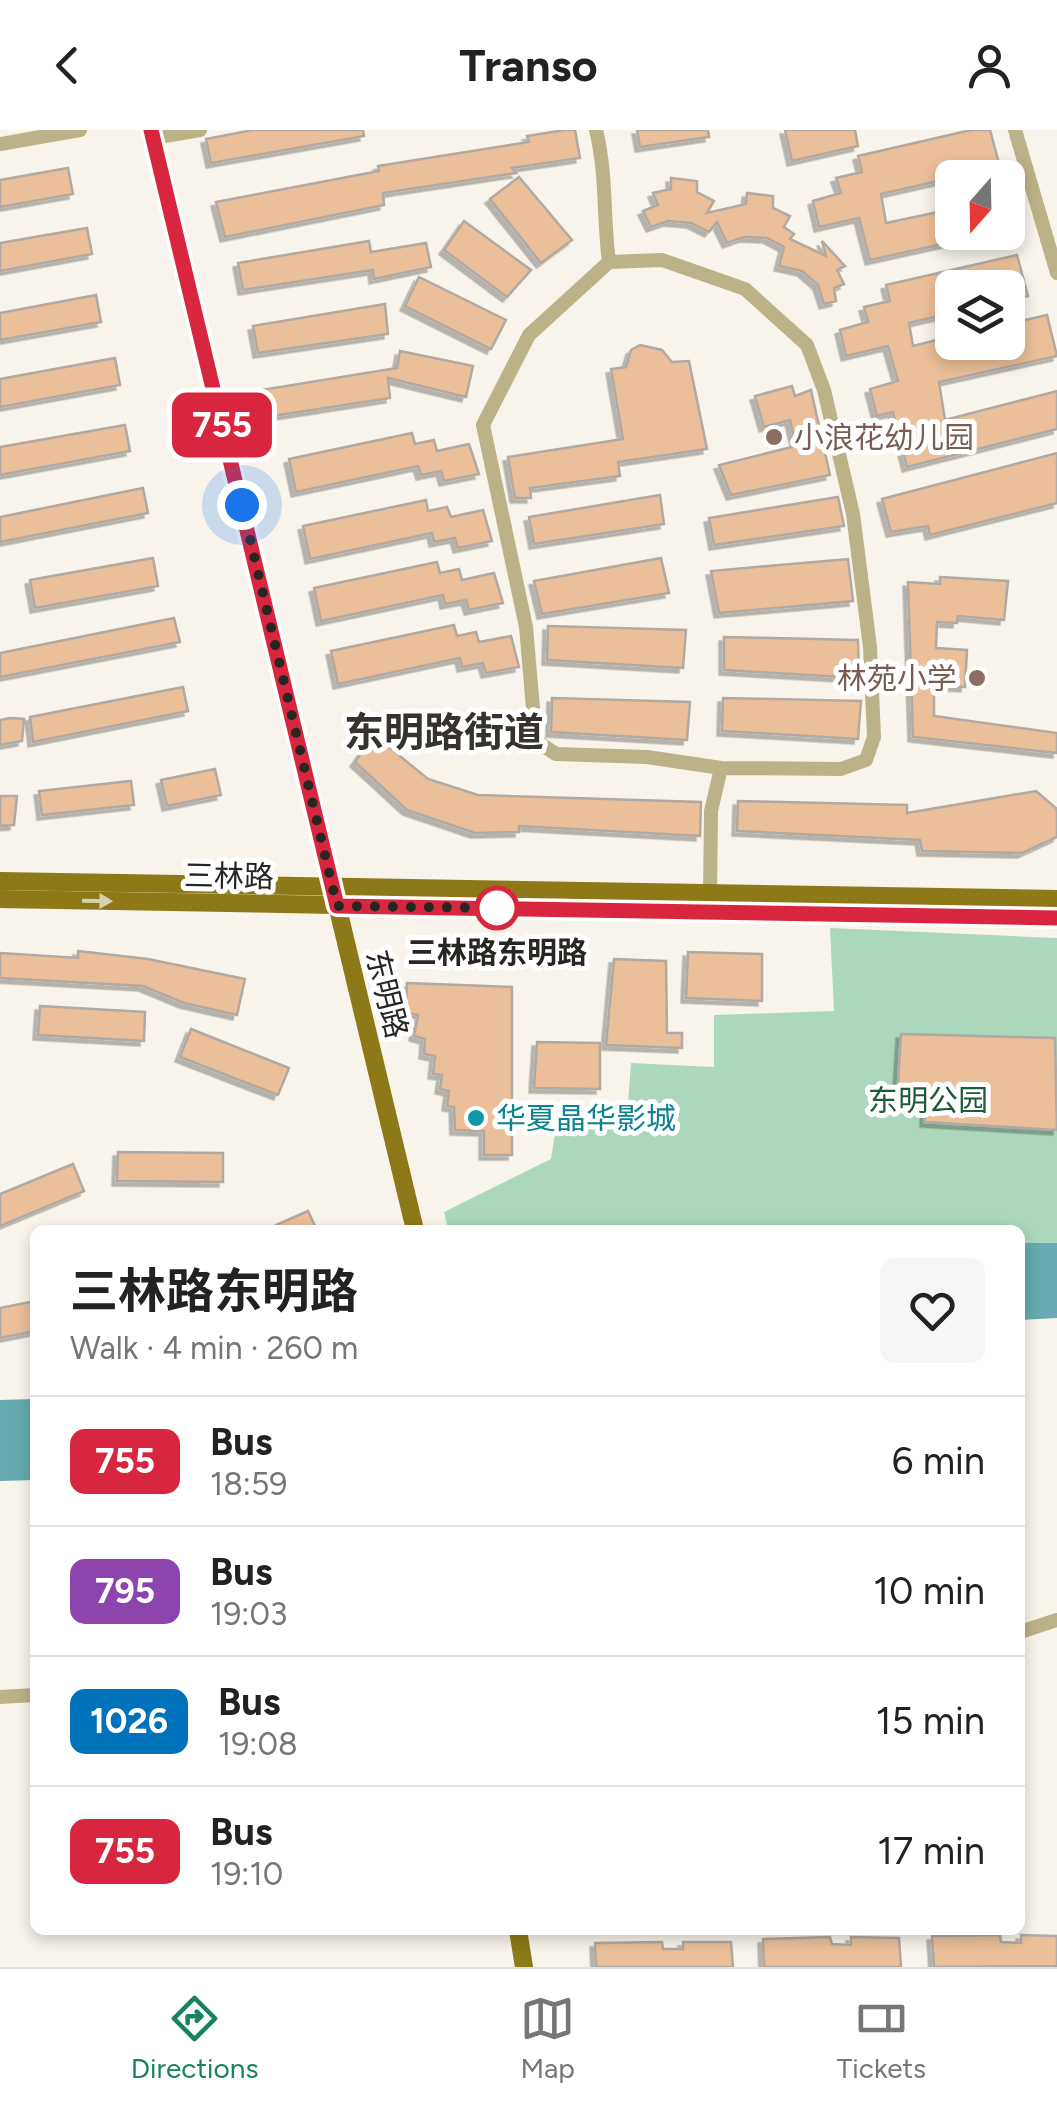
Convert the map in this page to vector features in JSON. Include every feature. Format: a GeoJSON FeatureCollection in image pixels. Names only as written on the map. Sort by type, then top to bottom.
{"type":"FeatureCollection","features":[{"type":"Feature","properties":{"kind":"main road","name":"东明路"},"geometry":{"type":"LineString","coordinates":[[152,134],[414,1225]]}},
{"type":"Feature","properties":{"kind":"main road","name":"三林路"},"geometry":{"type":"LineString","coordinates":[[0,880],[335,897],[1057,918]]}},
{"type":"Feature","properties":{"kind":"main road","name":"三林路"},"geometry":{"type":"LineString","coordinates":[[0,899],[1057,899]]}},
{"type":"Feature","properties":{"kind":"main road"},"geometry":{"type":"LineString","coordinates":[[519,1935],[524,1967]]}},
{"type":"Feature","properties":{"kind":"street"},"geometry":{"type":"LineString","coordinates":[[0,144],[80,130]]}},
{"type":"Feature","properties":{"kind":"street"},"geometry":{"type":"LineString","coordinates":[[152,134],[200,130]]}},
{"type":"Feature","properties":{"kind":"street"},"geometry":{"type":"LineString","coordinates":[[596,130],[608,194],[602,212],[610,262]]}},
{"type":"Feature","properties":{"kind":"street"},"geometry":{"type":"LineString","coordinates":[[1015,130],[1057,274]]}},
{"type":"Feature","properties":{"kind":"street"},"geometry":{"type":"LineString","coordinates":[[662,260],[745,290],[807,345],[824,390],[853,514],[871,665],[874,737],[866,760],[841,769],[720,768],[646,758],[556,754],[539,743],[536,732],[526,626],[483,425],[529,335],[610,262],[662,260]]}},
{"type":"Feature","properties":{"kind":"street"},"geometry":{"type":"LineString","coordinates":[[710,896],[711,811],[720,768]]}},
{"type":"Feature","properties":{"kind":"street"},"geometry":{"type":"LineString","coordinates":[[1025,1630],[1057,1620]]}},
{"type":"Feature","properties":{"kind":"street"},"geometry":{"type":"LineString","coordinates":[[0,1697],[30,1696]]}},
{"type":"Feature","properties":{"kind":"green space","name":"东明公园"},"geometry":{"type":"Polygon","coordinates":[[[830,928],[1057,938],[1057,1243],[1025,1243],[1025,1225],[447,1225],[444,1212],[551,1159],[558,1113],[627,1118],[631,1063],[714,1067],[714,1015],[834,1011],[830,928]]]}},
{"type":"Feature","properties":{"kind":"water"},"geometry":{"type":"Polygon","coordinates":[[[1025,1243],[1057,1243],[1057,1318],[1025,1320],[1025,1243]]]}},
{"type":"Feature","properties":{"kind":"water"},"geometry":{"type":"Polygon","coordinates":[[[30,1399],[30,1480],[0,1481],[0,1400],[30,1399]]]}},
{"type":"Feature","properties":{"kind":"building"},"geometry":{"type":"Polygon","coordinates":[[[253,130],[363,130],[364,136],[211,163],[206,139],[253,130]]]}},
{"type":"Feature","properties":{"kind":"building"},"geometry":{"type":"Polygon","coordinates":[[[575,130],[580,158],[512,168],[516,173],[383,193],[384,205],[225,237],[216,202],[379,171],[378,166],[529,142],[527,136],[575,130]]]}},
{"type":"Feature","properties":{"kind":"building"},"geometry":{"type":"Polygon","coordinates":[[[637,130],[708,130],[709,137],[640,147],[637,130]]]}},
{"type":"Feature","properties":{"kind":"building"},"geometry":{"type":"Polygon","coordinates":[[[785,130],[855,130],[858,146],[792,161],[785,130]]]}},
{"type":"Feature","properties":{"kind":"building"},"geometry":{"type":"Polygon","coordinates":[[[971,130],[990,130],[998,160],[935,160],[935,182],[881,194],[886,223],[935,213],[935,246],[870,260],[859,218],[819,227],[813,201],[841,193],[836,178],[862,172],[858,156],[971,130]]]}},
{"type":"Feature","properties":{"kind":"building"},"geometry":{"type":"Polygon","coordinates":[[[68,168],[73,194],[0,207],[0,180],[68,168]]]}},
{"type":"Feature","properties":{"kind":"building"},"geometry":{"type":"Polygon","coordinates":[[[519,177],[572,240],[541,263],[490,199],[519,177]]]}},
{"type":"Feature","properties":{"kind":"building"},"geometry":{"type":"Polygon","coordinates":[[[671,178],[697,181],[697,192],[714,201],[707,213],[746,204],[747,193],[773,196],[773,208],[790,216],[784,227],[794,234],[790,239],[826,256],[822,241],[845,266],[837,270],[844,284],[834,288],[836,301],[824,304],[818,285],[802,271],[779,266],[784,247],[767,238],[744,237],[727,243],[717,222],[709,232],[691,223],[668,221],[651,227],[643,211],[658,205],[653,193],[671,189],[671,178]]]}},
{"type":"Feature","properties":{"kind":"building"},"geometry":{"type":"Polygon","coordinates":[[[464,221],[531,270],[507,297],[444,250],[464,221]]]}},
{"type":"Feature","properties":{"kind":"building"},"geometry":{"type":"Polygon","coordinates":[[[87,228],[92,254],[0,271],[0,243],[87,228]]]}},
{"type":"Feature","properties":{"kind":"building"},"geometry":{"type":"Polygon","coordinates":[[[369,241],[371,252],[426,243],[431,267],[374,279],[373,270],[243,290],[238,263],[369,241]]]}},
{"type":"Feature","properties":{"kind":"building"},"geometry":{"type":"Polygon","coordinates":[[[1017,255],[1021,270],[952,270],[1017,255]]]}},
{"type":"Feature","properties":{"kind":"building"},"geometry":{"type":"Polygon","coordinates":[[[935,274],[935,317],[909,323],[913,346],[935,340],[935,360],[1025,360],[1025,320],[1047,315],[1057,356],[939,382],[945,420],[1057,391],[1057,429],[907,467],[893,412],[877,416],[870,389],[898,381],[888,346],[846,356],[840,330],[868,322],[864,307],[890,301],[886,285],[935,274]]]}},
{"type":"Feature","properties":{"kind":"building"},"geometry":{"type":"Polygon","coordinates":[[[419,277],[506,320],[491,349],[405,306],[419,277]]]}},
{"type":"Feature","properties":{"kind":"building"},"geometry":{"type":"Polygon","coordinates":[[[96,295],[101,322],[0,340],[0,313],[96,295]]]}},
{"type":"Feature","properties":{"kind":"building"},"geometry":{"type":"Polygon","coordinates":[[[385,304],[388,334],[258,353],[253,326],[385,304]]]}},
{"type":"Feature","properties":{"kind":"building"},"geometry":{"type":"Polygon","coordinates":[[[640,345],[662,350],[672,362],[689,361],[707,449],[618,462],[620,476],[530,488],[531,498],[515,498],[508,457],[623,439],[611,369],[626,367],[631,350],[640,345]]]}},
{"type":"Feature","properties":{"kind":"building"},"geometry":{"type":"Polygon","coordinates":[[[400,351],[473,366],[466,397],[388,378],[390,398],[260,418],[255,391],[397,368],[400,351]]]}},
{"type":"Feature","properties":{"kind":"building"},"geometry":{"type":"Polygon","coordinates":[[[115,358],[120,385],[0,407],[0,379],[115,358]]]}},
{"type":"Feature","properties":{"kind":"building"},"geometry":{"type":"Polygon","coordinates":[[[792,386],[795,396],[811,390],[830,475],[731,495],[719,465],[796,446],[790,420],[764,427],[755,396],[792,386]]]}},
{"type":"Feature","properties":{"kind":"building"},"geometry":{"type":"Polygon","coordinates":[[[125,425],[130,451],[0,475],[0,447],[125,425]]]}},
{"type":"Feature","properties":{"kind":"building"},"geometry":{"type":"Polygon","coordinates":[[[412,433],[415,444],[434,440],[437,451],[469,444],[479,474],[444,481],[441,471],[421,475],[418,466],[296,492],[289,459],[412,433]]]}},
{"type":"Feature","properties":{"kind":"building"},"geometry":{"type":"Polygon","coordinates":[[[1057,453],[1057,503],[930,535],[928,526],[891,532],[882,499],[1057,453]]]}},
{"type":"Feature","properties":{"kind":"building"},"geometry":{"type":"Polygon","coordinates":[[[143,488],[148,513],[0,542],[0,517],[143,488]]]}},
{"type":"Feature","properties":{"kind":"building"},"geometry":{"type":"Polygon","coordinates":[[[660,495],[664,524],[534,544],[529,517],[660,495]]]}},
{"type":"Feature","properties":{"kind":"building"},"geometry":{"type":"Polygon","coordinates":[[[838,497],[844,526],[714,545],[709,518],[838,497]]]}},
{"type":"Feature","properties":{"kind":"building"},"geometry":{"type":"Polygon","coordinates":[[[426,500],[428,511],[447,507],[451,517],[483,510],[492,541],[458,548],[455,538],[434,542],[432,533],[310,559],[303,526],[426,500]]]}},
{"type":"Feature","properties":{"kind":"building"},"geometry":{"type":"Polygon","coordinates":[[[153,558],[158,586],[35,608],[30,580],[153,558]]]}},
{"type":"Feature","properties":{"kind":"building"},"geometry":{"type":"Polygon","coordinates":[[[661,558],[669,593],[542,614],[534,581],[661,558]]]}},
{"type":"Feature","properties":{"kind":"building"},"geometry":{"type":"Polygon","coordinates":[[[848,559],[853,601],[719,613],[711,571],[848,559]]]}},
{"type":"Feature","properties":{"kind":"building"},"geometry":{"type":"Polygon","coordinates":[[[437,562],[440,573],[459,569],[462,580],[494,573],[503,603],[469,610],[466,600],[445,604],[443,595],[321,621],[314,588],[437,562]]]}},
{"type":"Feature","properties":{"kind":"building"},"geometry":{"type":"Polygon","coordinates":[[[940,577],[1008,581],[1004,620],[958,616],[957,623],[937,622],[936,648],[967,650],[965,687],[934,685],[934,716],[1057,733],[1057,753],[913,737],[908,582],[940,584],[940,577]]]}},
{"type":"Feature","properties":{"kind":"building"},"geometry":{"type":"Polygon","coordinates":[[[174,618],[180,642],[0,677],[0,653],[174,618]]]}},
{"type":"Feature","properties":{"kind":"building"},"geometry":{"type":"Polygon","coordinates":[[[454,625],[457,636],[476,632],[479,642],[511,636],[519,667],[486,673],[483,663],[462,667],[460,658],[338,684],[331,651],[454,625]]]}},
{"type":"Feature","properties":{"kind":"building"},"geometry":{"type":"Polygon","coordinates":[[[548,626],[686,630],[683,668],[547,660],[548,626]]]}},
{"type":"Feature","properties":{"kind":"building"},"geometry":{"type":"Polygon","coordinates":[[[724,637],[858,640],[859,678],[724,670],[724,637]]]}},
{"type":"Feature","properties":{"kind":"building"},"geometry":{"type":"Polygon","coordinates":[[[183,687],[188,711],[33,742],[30,717],[183,687]]]}},
{"type":"Feature","properties":{"kind":"building"},"geometry":{"type":"Polygon","coordinates":[[[552,698],[690,702],[687,740],[551,732],[552,698]]]}},
{"type":"Feature","properties":{"kind":"building"},"geometry":{"type":"Polygon","coordinates":[[[723,698],[861,701],[858,739],[722,731],[723,698]]]}},
{"type":"Feature","properties":{"kind":"building"},"geometry":{"type":"Polygon","coordinates":[[[24,719],[22,741],[0,745],[0,720],[24,719]]]}},
{"type":"Feature","properties":{"kind":"building"},"geometry":{"type":"Polygon","coordinates":[[[374,735],[428,779],[478,795],[701,802],[700,836],[519,826],[519,832],[475,833],[407,810],[355,762],[374,735]]]}},
{"type":"Feature","properties":{"kind":"building"},"geometry":{"type":"Polygon","coordinates":[[[215,769],[221,795],[167,806],[161,780],[215,769]]]}},
{"type":"Feature","properties":{"kind":"building"},"geometry":{"type":"Polygon","coordinates":[[[131,781],[134,805],[42,815],[39,791],[131,781]]]}},
{"type":"Feature","properties":{"kind":"building"},"geometry":{"type":"Polygon","coordinates":[[[1036,791],[1057,809],[1057,837],[1022,853],[922,851],[920,840],[737,831],[738,801],[907,805],[907,813],[1036,791]]]}},
{"type":"Feature","properties":{"kind":"building"},"geometry":{"type":"Polygon","coordinates":[[[0,796],[17,796],[14,825],[0,826],[0,796]]]}},
{"type":"Feature","properties":{"kind":"building"},"geometry":{"type":"Polygon","coordinates":[[[78,951],[148,959],[245,979],[237,1015],[184,1003],[143,986],[0,978],[0,953],[78,958],[78,951]]]}},
{"type":"Feature","properties":{"kind":"building"},"geometry":{"type":"Polygon","coordinates":[[[688,952],[762,954],[762,1001],[686,998],[688,952]]]}},
{"type":"Feature","properties":{"kind":"building"},"geometry":{"type":"Polygon","coordinates":[[[614,959],[666,961],[667,1033],[682,1033],[682,1048],[606,1045],[614,959]]]}},
{"type":"Feature","properties":{"kind":"building"},"geometry":{"type":"Polygon","coordinates":[[[407,983],[512,987],[512,1155],[484,1155],[484,1131],[455,1130],[454,1107],[447,1106],[449,1091],[440,1089],[442,1075],[433,1074],[435,1056],[424,1054],[425,1039],[414,1036],[418,1015],[406,1013],[407,983]]]}},
{"type":"Feature","properties":{"kind":"building"},"geometry":{"type":"Polygon","coordinates":[[[40,1006],[145,1012],[144,1041],[38,1035],[40,1006]]]}},
{"type":"Feature","properties":{"kind":"building"},"geometry":{"type":"Polygon","coordinates":[[[191,1029],[289,1068],[278,1095],[180,1057],[191,1029]]]}},
{"type":"Feature","properties":{"kind":"building"},"geometry":{"type":"Polygon","coordinates":[[[901,1034],[1055,1038],[1057,1130],[925,1122],[926,1086],[898,1084],[901,1034]]]}},
{"type":"Feature","properties":{"kind":"building"},"geometry":{"type":"Polygon","coordinates":[[[537,1042],[600,1043],[600,1089],[534,1088],[537,1042]]]}},
{"type":"Feature","properties":{"kind":"building"},"geometry":{"type":"Polygon","coordinates":[[[118,1152],[223,1153],[223,1182],[117,1181],[118,1152]]]}},
{"type":"Feature","properties":{"kind":"building"},"geometry":{"type":"Polygon","coordinates":[[[73,1164],[84,1191],[0,1226],[0,1194],[73,1164]]]}},
{"type":"Feature","properties":{"kind":"building"},"geometry":{"type":"Polygon","coordinates":[[[308,1211],[315,1225],[276,1225],[308,1211]]]}},
{"type":"Feature","properties":{"kind":"building"},"geometry":{"type":"Polygon","coordinates":[[[30,1302],[30,1332],[0,1338],[0,1308],[30,1302]]]}},
{"type":"Feature","properties":{"kind":"building"},"geometry":{"type":"Polygon","coordinates":[[[1000,1935],[1001,1942],[1021,1943],[1021,1935],[1057,1936],[1057,1966],[934,1967],[932,1936],[1000,1935]]]}},
{"type":"Feature","properties":{"kind":"building"},"geometry":{"type":"Polygon","coordinates":[[[830,1937],[832,1944],[851,1945],[851,1937],[899,1938],[901,1967],[764,1967],[763,1939],[830,1937]]]}},
{"type":"Feature","properties":{"kind":"building"},"geometry":{"type":"Polygon","coordinates":[[[662,1942],[663,1949],[683,1949],[683,1942],[731,1942],[733,1967],[596,1967],[595,1943],[662,1942]]]}},
{"type":"Feature","properties":{"kind":"bus line","name":"755"},"geometry":{"type":"LineString","coordinates":[[151,130],[337,906],[1057,918]]}},
{"type":"Feature","properties":{"kind":"place","name":"小浪花幼儿园"},"geometry":{"type":"Point","coordinates":[774,437]}},
{"type":"Feature","properties":{"kind":"place","name":"林苑小学"},"geometry":{"type":"Point","coordinates":[977,678]}},
{"type":"Feature","properties":{"kind":"place","name":"三林路东明路"},"geometry":{"type":"Point","coordinates":[497,908]}},
{"type":"Feature","properties":{"kind":"place","name":"华夏晶华影城"},"geometry":{"type":"Point","coordinates":[476,1118]}},
{"type":"Feature","properties":{"kind":"district","name":"东明路街道"},"geometry":{"type":"Point","coordinates":[444,732]}},
{"type":"Feature","properties":{"kind":"route"},"geometry":{"type":"LineString","coordinates":[[242,505],[337,906],[497,908]]}}]}
